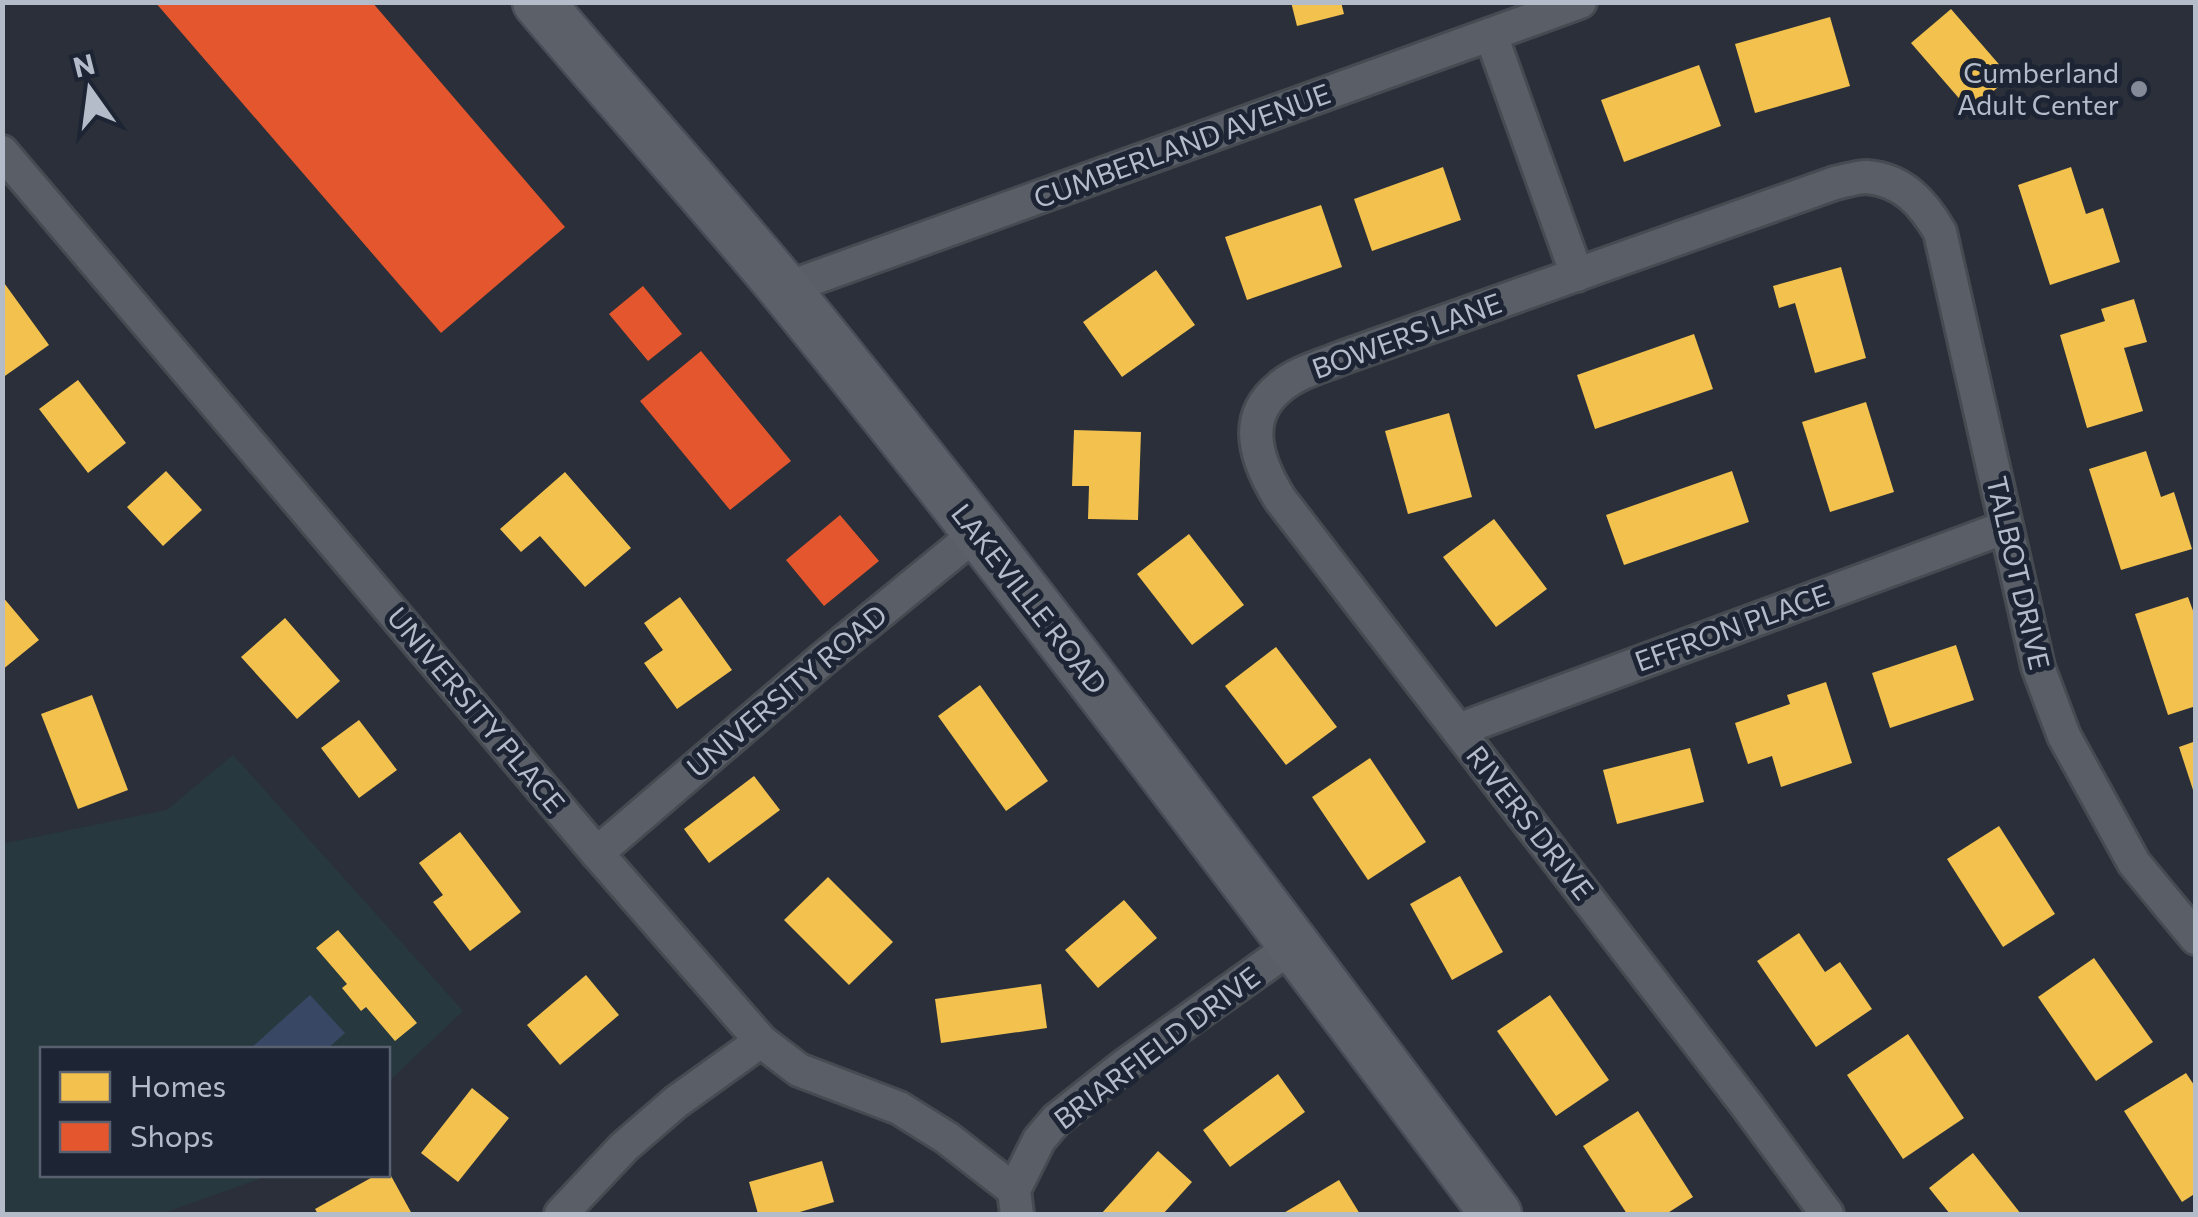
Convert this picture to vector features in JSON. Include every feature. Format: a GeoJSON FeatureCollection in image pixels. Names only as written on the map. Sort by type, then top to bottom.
{"type":"FeatureCollection","features":[{"type":"Feature","properties":{"kind":"main road","name":"LAKEVILLE ROAD"},"geometry":{"type":"LineString","coordinates":[[538,2],[784,289],[978,532],[1496,1214]]}},
{"type":"Feature","properties":{"kind":"street","name":"CUMBERLAND AVENUE"},"geometry":{"type":"LineString","coordinates":[[784,289],[1580,2]]}},
{"type":"Feature","properties":{"kind":"street"},"geometry":{"type":"LineString","coordinates":[[1490,35],[1576,275]]}},
{"type":"Feature","properties":{"kind":"street","name":"UNIVERSITY PLACE"},"geometry":{"type":"LineString","coordinates":[[2,152],[760,1040],[799,1070],[899,1108],[947,1138],[1015,1202]]}},
{"type":"Feature","properties":{"kind":"street","name":"BOWERS LANE"},"geometry":{"type":"LineString","coordinates":[[1258,423],[1270,396],[1304,374],[1836,182],[1865,177],[1899,186]]}},
{"type":"Feature","properties":{"kind":"street","name":"TALBOT DRIVE"},"geometry":{"type":"LineString","coordinates":[[1899,186],[1926,207],[1940,232],[2038,667],[2064,736],[2134,863],[2196,938]]}},
{"type":"Feature","properties":{"kind":"street","name":"RIVERS DRIVE"},"geometry":{"type":"LineString","coordinates":[[1258,423],[1258,456],[1280,500],[1827,1214]]}},
{"type":"Feature","properties":{"kind":"street","name":"EFFRON PLACE"},"geometry":{"type":"LineString","coordinates":[[1458,730],[2006,526]]}},
{"type":"Feature","properties":{"kind":"street","name":"UNIVERSITY ROAD"},"geometry":{"type":"LineString","coordinates":[[597,853],[809,670],[978,532]]}},
{"type":"Feature","properties":{"kind":"street","name":"BRIARFIELD DRIVE"},"geometry":{"type":"LineString","coordinates":[[1015,1202],[1039,1140],[1056,1120],[1124,1066],[1294,945]]}},
{"type":"Feature","properties":{"kind":"street"},"geometry":{"type":"LineString","coordinates":[[560,1214],[624,1147],[676,1102],[760,1040]]}},
{"type":"Feature","properties":{"kind":"shaded area"},"geometry":{"type":"Polygon","coordinates":[[[233,755],[463,1011],[390,1080],[390,1047],[40,1047],[40,1177],[264,1177],[161,1214],[3,1214],[2,844],[167,810],[233,755]]]}},
{"type":"Feature","properties":{"kind":"water"},"geometry":{"type":"Polygon","coordinates":[[[310,995],[345,1033],[329,1047],[252,1047],[310,995]]]}},
{"type":"Feature","properties":{"kind":"building: Homes"},"geometry":{"type":"Polygon","coordinates":[[[1291,2],[1341,2],[1344,14],[1297,26],[1291,2]]]}},
{"type":"Feature","properties":{"kind":"building: Homes"},"geometry":{"type":"Polygon","coordinates":[[[1951,9],[2010,77],[1970,111],[1911,43],[1951,9]]]}},
{"type":"Feature","properties":{"kind":"building: Homes"},"geometry":{"type":"Polygon","coordinates":[[[1830,17],[1850,86],[1755,113],[1735,44],[1830,17]]]}},
{"type":"Feature","properties":{"kind":"building: Homes"},"geometry":{"type":"Polygon","coordinates":[[[1699,65],[1721,126],[1624,162],[1601,100],[1699,65]]]}},
{"type":"Feature","properties":{"kind":"building: Homes"},"geometry":{"type":"Polygon","coordinates":[[[1443,167],[1461,220],[1372,251],[1354,199],[1443,167]]]}},
{"type":"Feature","properties":{"kind":"building: Homes"},"geometry":{"type":"Polygon","coordinates":[[[2071,167],[2086,214],[2103,208],[2120,262],[2050,285],[2018,185],[2071,167]]]}},
{"type":"Feature","properties":{"kind":"building: Homes"},"geometry":{"type":"Polygon","coordinates":[[[1321,205],[1342,267],[1247,300],[1225,237],[1321,205]]]}},
{"type":"Feature","properties":{"kind":"building: Homes"},"geometry":{"type":"Polygon","coordinates":[[[1841,267],[1866,358],[1815,373],[1795,303],[1779,308],[1773,286],[1841,267]]]}},
{"type":"Feature","properties":{"kind":"building: Homes"},"geometry":{"type":"Polygon","coordinates":[[[1156,270],[1195,325],[1122,377],[1083,322],[1156,270]]]}},
{"type":"Feature","properties":{"kind":"building: Homes"},"geometry":{"type":"Polygon","coordinates":[[[2,280],[49,345],[2,378],[2,280]]]}},
{"type":"Feature","properties":{"kind":"building: Homes"},"geometry":{"type":"Polygon","coordinates":[[[2134,299],[2147,342],[2124,348],[2143,411],[2087,428],[2060,335],[2105,321],[2101,309],[2134,299]]]}},
{"type":"Feature","properties":{"kind":"building: Homes"},"geometry":{"type":"Polygon","coordinates":[[[1694,334],[1713,389],[1595,429],[1577,375],[1694,334]]]}},
{"type":"Feature","properties":{"kind":"building: Homes"},"geometry":{"type":"Polygon","coordinates":[[[78,380],[126,443],[88,473],[39,409],[78,380]]]}},
{"type":"Feature","properties":{"kind":"building: Homes"},"geometry":{"type":"Polygon","coordinates":[[[1866,402],[1894,492],[1830,512],[1802,422],[1866,402]]]}},
{"type":"Feature","properties":{"kind":"building: Homes"},"geometry":{"type":"Polygon","coordinates":[[[1449,413],[1472,497],[1408,514],[1385,431],[1449,413]]]}},
{"type":"Feature","properties":{"kind":"building: Homes"},"geometry":{"type":"Polygon","coordinates":[[[1074,430],[1141,432],[1138,520],[1088,519],[1089,486],[1072,486],[1074,430]]]}},
{"type":"Feature","properties":{"kind":"building: Homes"},"geometry":{"type":"Polygon","coordinates":[[[2146,451],[2161,497],[2174,492],[2192,549],[2121,570],[2089,469],[2146,451]]]}},
{"type":"Feature","properties":{"kind":"building: Homes"},"geometry":{"type":"Polygon","coordinates":[[[166,471],[202,510],[163,546],[127,507],[166,471]]]}},
{"type":"Feature","properties":{"kind":"building: Homes"},"geometry":{"type":"Polygon","coordinates":[[[1732,471],[1749,522],[1624,565],[1606,515],[1732,471]]]}},
{"type":"Feature","properties":{"kind":"building: Homes"},"geometry":{"type":"Polygon","coordinates":[[[565,472],[631,548],[585,587],[540,536],[521,552],[500,529],[565,472]]]}},
{"type":"Feature","properties":{"kind":"building: Homes"},"geometry":{"type":"Polygon","coordinates":[[[1494,519],[1547,589],[1496,627],[1443,557],[1494,519]]]}},
{"type":"Feature","properties":{"kind":"building: Homes"},"geometry":{"type":"Polygon","coordinates":[[[1189,534],[1244,605],[1192,645],[1137,574],[1189,534]]]}},
{"type":"Feature","properties":{"kind":"building: Homes"},"geometry":{"type":"Polygon","coordinates":[[[2,596],[39,640],[2,670],[2,596]]]}},
{"type":"Feature","properties":{"kind":"building: Homes"},"geometry":{"type":"Polygon","coordinates":[[[680,597],[732,670],[677,709],[644,663],[663,650],[644,623],[680,597]]]}},
{"type":"Feature","properties":{"kind":"building: Homes"},"geometry":{"type":"Polygon","coordinates":[[[2188,597],[2196,619],[2196,706],[2168,715],[2135,614],[2188,597]]]}},
{"type":"Feature","properties":{"kind":"building: Homes"},"geometry":{"type":"Polygon","coordinates":[[[285,618],[340,681],[297,719],[241,657],[285,618]]]}},
{"type":"Feature","properties":{"kind":"building: Homes"},"geometry":{"type":"Polygon","coordinates":[[[1956,645],[1974,700],[1890,728],[1872,673],[1956,645]]]}},
{"type":"Feature","properties":{"kind":"building: Homes"},"geometry":{"type":"Polygon","coordinates":[[[1276,647],[1337,727],[1286,765],[1225,686],[1276,647]]]}},
{"type":"Feature","properties":{"kind":"building: Homes"},"geometry":{"type":"Polygon","coordinates":[[[1826,682],[1852,763],[1781,787],[1772,756],[1748,764],[1735,723],[1790,704],[1787,695],[1826,682]]]}},
{"type":"Feature","properties":{"kind":"building: Homes"},"geometry":{"type":"Polygon","coordinates":[[[980,685],[1048,781],[1006,811],[938,716],[980,685]]]}},
{"type":"Feature","properties":{"kind":"building: Homes"},"geometry":{"type":"Polygon","coordinates":[[[92,695],[128,790],[78,809],[41,714],[92,695]]]}},
{"type":"Feature","properties":{"kind":"building: Homes"},"geometry":{"type":"Polygon","coordinates":[[[359,720],[397,770],[359,798],[321,748],[359,720]]]}},
{"type":"Feature","properties":{"kind":"building: Homes"},"geometry":{"type":"Polygon","coordinates":[[[2196,741],[2196,795],[2195,796],[2179,747],[2196,741]]]}},
{"type":"Feature","properties":{"kind":"building: Homes"},"geometry":{"type":"Polygon","coordinates":[[[1690,748],[1704,802],[1617,824],[1603,770],[1690,748]]]}},
{"type":"Feature","properties":{"kind":"building: Homes"},"geometry":{"type":"Polygon","coordinates":[[[1370,758],[1426,842],[1368,880],[1312,797],[1370,758]]]}},
{"type":"Feature","properties":{"kind":"building: Homes"},"geometry":{"type":"Polygon","coordinates":[[[754,776],[780,810],[709,863],[684,829],[754,776]]]}},
{"type":"Feature","properties":{"kind":"building: Homes"},"geometry":{"type":"Polygon","coordinates":[[[1999,826],[2055,914],[2003,947],[1947,859],[1999,826]]]}},
{"type":"Feature","properties":{"kind":"building: Homes"},"geometry":{"type":"Polygon","coordinates":[[[460,832],[521,912],[470,951],[433,902],[443,895],[419,863],[460,832]]]}},
{"type":"Feature","properties":{"kind":"building: Homes"},"geometry":{"type":"Polygon","coordinates":[[[1460,876],[1503,952],[1452,980],[1410,904],[1460,876]]]}},
{"type":"Feature","properties":{"kind":"building: Homes"},"geometry":{"type":"Polygon","coordinates":[[[828,877],[893,942],[849,985],[784,920],[828,877]]]}},
{"type":"Feature","properties":{"kind":"building: Homes"},"geometry":{"type":"Polygon","coordinates":[[[1124,900],[1157,938],[1098,988],[1065,950],[1124,900]]]}},
{"type":"Feature","properties":{"kind":"building: Homes"},"geometry":{"type":"Polygon","coordinates":[[[338,930],[417,1023],[395,1041],[366,1007],[361,1011],[342,988],[347,984],[316,948],[338,930]]]}},
{"type":"Feature","properties":{"kind":"building: Homes"},"geometry":{"type":"Polygon","coordinates":[[[1799,933],[1825,972],[1840,962],[1872,1009],[1816,1047],[1757,961],[1799,933]]]}},
{"type":"Feature","properties":{"kind":"building: Homes"},"geometry":{"type":"Polygon","coordinates":[[[2094,958],[2153,1042],[2096,1081],[2038,997],[2094,958]]]}},
{"type":"Feature","properties":{"kind":"building: Homes"},"geometry":{"type":"Polygon","coordinates":[[[586,975],[619,1015],[560,1065],[527,1025],[586,975]]]}},
{"type":"Feature","properties":{"kind":"building: Homes"},"geometry":{"type":"Polygon","coordinates":[[[1041,984],[1047,1028],[941,1043],[935,999],[1041,984]]]}},
{"type":"Feature","properties":{"kind":"building: Homes"},"geometry":{"type":"Polygon","coordinates":[[[1550,995],[1609,1080],[1556,1116],[1497,1031],[1550,995]]]}},
{"type":"Feature","properties":{"kind":"building: Homes"},"geometry":{"type":"Polygon","coordinates":[[[1908,1034],[1964,1118],[1903,1159],[1847,1075],[1908,1034]]]}},
{"type":"Feature","properties":{"kind":"building: Homes"},"geometry":{"type":"Polygon","coordinates":[[[2186,1073],[2196,1088],[2196,1193],[2182,1202],[2124,1111],[2186,1073]]]}},
{"type":"Feature","properties":{"kind":"building: Homes"},"geometry":{"type":"Polygon","coordinates":[[[1278,1074],[1305,1112],[1230,1167],[1203,1130],[1278,1074]]]}},
{"type":"Feature","properties":{"kind":"building: Homes"},"geometry":{"type":"Polygon","coordinates":[[[472,1088],[509,1118],[458,1182],[421,1153],[472,1088]]]}},
{"type":"Feature","properties":{"kind":"building: Homes"},"geometry":{"type":"Polygon","coordinates":[[[1638,1111],[1693,1197],[1666,1214],[1627,1214],[1583,1146],[1638,1111]]]}},
{"type":"Feature","properties":{"kind":"building: Homes"},"geometry":{"type":"Polygon","coordinates":[[[1158,1151],[1192,1182],[1163,1214],[1101,1214],[1158,1151]]]}},
{"type":"Feature","properties":{"kind":"building: Homes"},"geometry":{"type":"Polygon","coordinates":[[[1973,1153],[2021,1214],[1950,1214],[1929,1188],[1973,1153]]]}},
{"type":"Feature","properties":{"kind":"building: Homes"},"geometry":{"type":"Polygon","coordinates":[[[822,1161],[834,1202],[793,1214],[758,1214],[749,1182],[822,1161]]]}},
{"type":"Feature","properties":{"kind":"building: Homes"},"geometry":{"type":"Polygon","coordinates":[[[390,1174],[412,1214],[318,1214],[315,1209],[373,1177],[390,1174]]]}},
{"type":"Feature","properties":{"kind":"building: Homes"},"geometry":{"type":"Polygon","coordinates":[[[1339,1180],[1360,1214],[1282,1214],[1339,1180]]]}},
{"type":"Feature","properties":{"kind":"building: Shops"},"geometry":{"type":"Polygon","coordinates":[[[155,2],[372,2],[565,227],[441,333],[155,2]]]}},
{"type":"Feature","properties":{"kind":"building: Shops"},"geometry":{"type":"Polygon","coordinates":[[[643,286],[682,334],[648,361],[609,314],[643,286]]]}},
{"type":"Feature","properties":{"kind":"building: Shops"},"geometry":{"type":"Polygon","coordinates":[[[701,351],[791,461],[730,510],[640,401],[701,351]]]}},
{"type":"Feature","properties":{"kind":"building: Shops"},"geometry":{"type":"Polygon","coordinates":[[[840,515],[879,561],[824,606],[786,560],[840,515]]]}},
{"type":"Feature","properties":{"kind":"place","name":"Cumberland Adult Center"},"geometry":{"type":"Point","coordinates":[2139,89]}}]}
